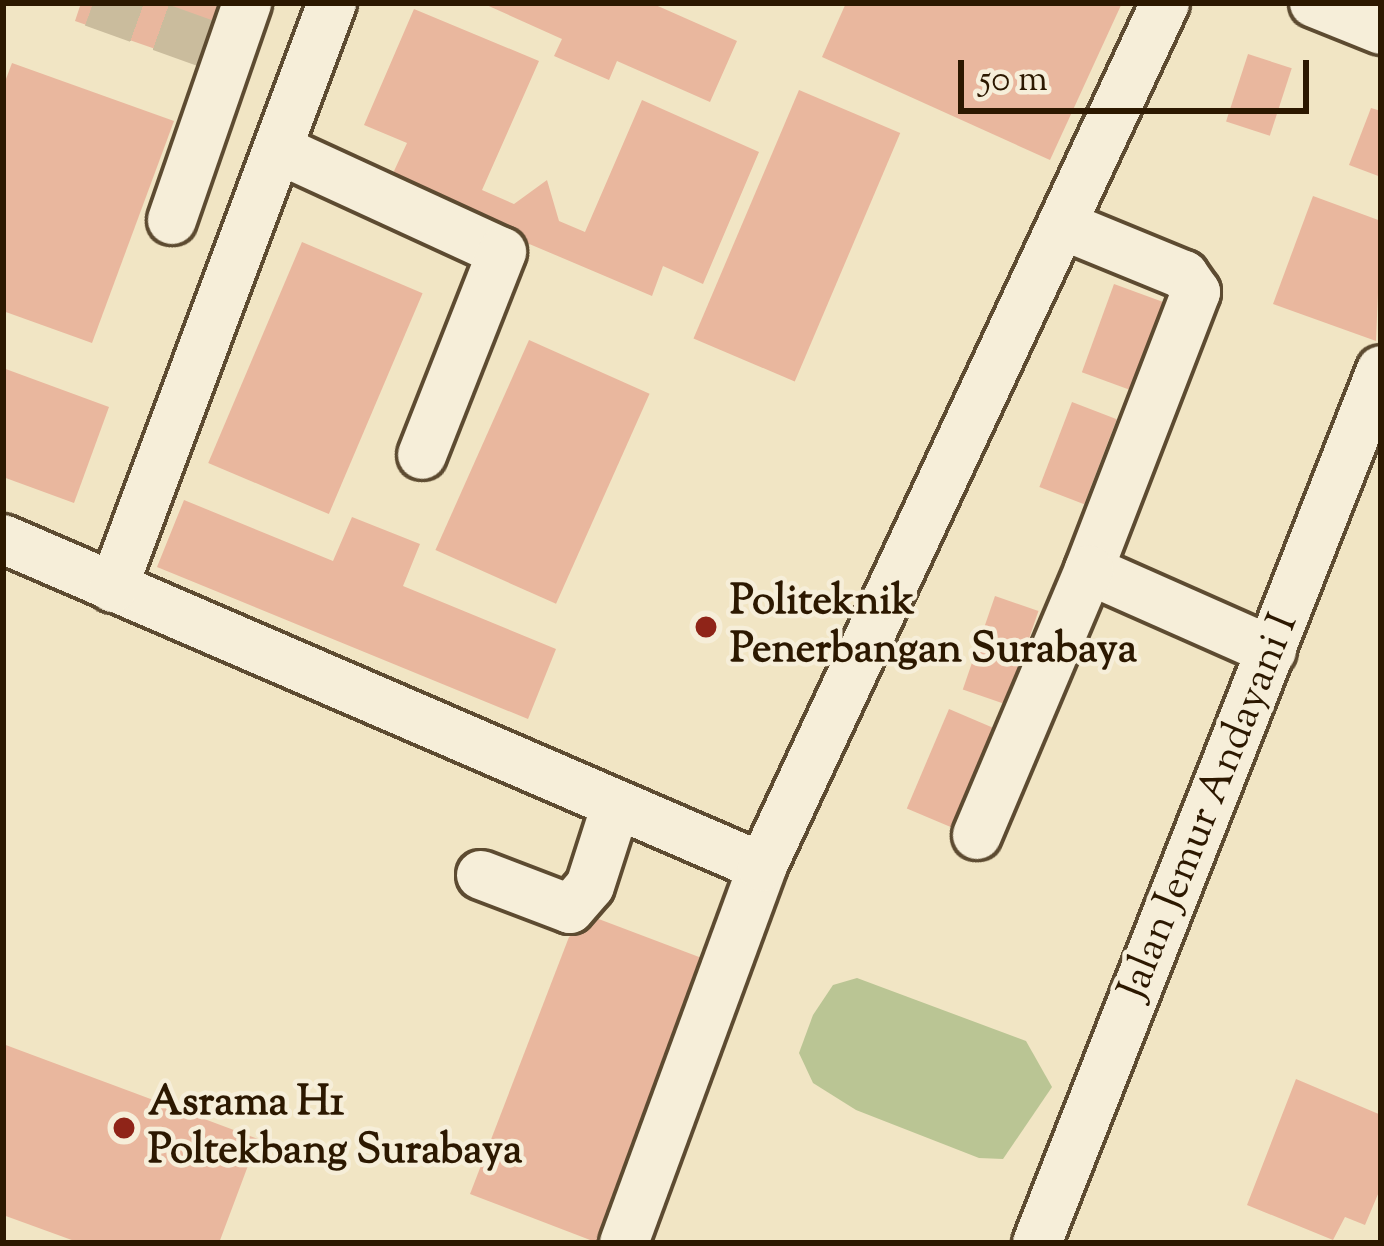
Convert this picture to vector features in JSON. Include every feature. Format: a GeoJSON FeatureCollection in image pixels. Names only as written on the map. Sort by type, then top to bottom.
{"type":"FeatureCollection","features":[{"type":"Feature","properties":{"kind":"street"},"geometry":{"type":"LineString","coordinates":[[172,220],[223,48],[247,3]]}},
{"type":"Feature","properties":{"kind":"street"},"geometry":{"type":"LineString","coordinates":[[113,588],[308,79],[332,3]]}},
{"type":"Feature","properties":{"kind":"street"},"geometry":{"type":"LineString","coordinates":[[624,1243],[762,867],[1165,3]]}},
{"type":"Feature","properties":{"kind":"street"},"geometry":{"type":"LineString","coordinates":[[1314,3],[1381,30]]}},
{"type":"Feature","properties":{"kind":"street"},"geometry":{"type":"LineString","coordinates":[[223,48],[308,79]]}},
{"type":"Feature","properties":{"kind":"street"},"geometry":{"type":"LineString","coordinates":[[280,150],[502,252],[422,455]]}},
{"type":"Feature","properties":{"kind":"street"},"geometry":{"type":"LineString","coordinates":[[977,835],[1089,570],[1196,292],[1184,274],[1063,225]]}},
{"type":"Feature","properties":{"kind":"street","name":"Jalan Jemur Andayani I"},"geometry":{"type":"LineString","coordinates":[[1055,1237],[1381,370]]}},
{"type":"Feature","properties":{"kind":"street"},"geometry":{"type":"LineString","coordinates":[[3,538],[762,867]]}},
{"type":"Feature","properties":{"kind":"street"},"geometry":{"type":"LineString","coordinates":[[1089,570],[1272,651]]}},
{"type":"Feature","properties":{"kind":"street"},"geometry":{"type":"LineString","coordinates":[[481,875],[570,909],[590,886],[616,805]]}},
{"type":"Feature","properties":{"kind":"green space"},"geometry":{"type":"Polygon","coordinates":[[[857,978],[1026,1041],[1052,1087],[1003,1159],[979,1158],[856,1110],[813,1083],[799,1053],[813,1015],[833,985],[857,978]]]}},
{"type":"Feature","properties":{"kind":"building"},"geometry":{"type":"Polygon","coordinates":[[[81,3],[229,3],[207,67],[75,21],[81,3]]]}},
{"type":"Feature","properties":{"kind":"building"},"geometry":{"type":"Polygon","coordinates":[[[482,3],[651,3],[737,41],[710,102],[617,61],[609,80],[554,56],[562,39],[482,3]]]}},
{"type":"Feature","properties":{"kind":"building"},"geometry":{"type":"Polygon","coordinates":[[[846,3],[1122,3],[1050,160],[822,57],[846,3]]]}},
{"type":"Feature","properties":{"kind":"building"},"geometry":{"type":"Polygon","coordinates":[[[414,9],[539,61],[482,190],[514,204],[547,180],[559,221],[585,232],[642,100],[759,152],[703,284],[663,266],[652,296],[388,184],[407,143],[364,125],[414,9]]]}},
{"type":"Feature","properties":{"kind":"building"},"geometry":{"type":"Polygon","coordinates":[[[1248,54],[1292,68],[1270,136],[1226,122],[1248,54]]]}},
{"type":"Feature","properties":{"kind":"building"},"geometry":{"type":"Polygon","coordinates":[[[12,63],[174,121],[92,343],[3,311],[3,87],[12,63]]]}},
{"type":"Feature","properties":{"kind":"building"},"geometry":{"type":"Polygon","coordinates":[[[799,90],[900,133],[795,382],[694,339],[799,90]]]}},
{"type":"Feature","properties":{"kind":"building"},"geometry":{"type":"Polygon","coordinates":[[[1371,108],[1381,111],[1381,177],[1349,165],[1371,108]]]}},
{"type":"Feature","properties":{"kind":"building"},"geometry":{"type":"Polygon","coordinates":[[[1313,196],[1381,221],[1376,341],[1273,304],[1313,196]]]}},
{"type":"Feature","properties":{"kind":"building"},"geometry":{"type":"Polygon","coordinates":[[[302,242],[423,293],[329,514],[208,463],[302,242]]]}},
{"type":"Feature","properties":{"kind":"building"},"geometry":{"type":"Polygon","coordinates":[[[1114,284],[1164,302],[1132,390],[1082,372],[1114,284]]]}},
{"type":"Feature","properties":{"kind":"building"},"geometry":{"type":"Polygon","coordinates":[[[529,340],[650,394],[556,604],[435,550],[529,340]]]}},
{"type":"Feature","properties":{"kind":"building"},"geometry":{"type":"Polygon","coordinates":[[[3,368],[109,407],[74,503],[3,477],[3,368]]]}},
{"type":"Feature","properties":{"kind":"building"},"geometry":{"type":"Polygon","coordinates":[[[1072,402],[1117,419],[1084,504],[1039,487],[1072,402]]]}},
{"type":"Feature","properties":{"kind":"building"},"geometry":{"type":"Polygon","coordinates":[[[184,500],[333,561],[352,517],[420,544],[403,586],[556,649],[528,719],[157,567],[184,500]]]}},
{"type":"Feature","properties":{"kind":"building"},"geometry":{"type":"Polygon","coordinates":[[[995,596],[1038,611],[1006,705],[963,690],[995,596]]]}},
{"type":"Feature","properties":{"kind":"building"},"geometry":{"type":"Polygon","coordinates":[[[949,709],[1002,732],[960,831],[907,808],[949,709]]]}},
{"type":"Feature","properties":{"kind":"building"},"geometry":{"type":"Polygon","coordinates":[[[596,918],[707,960],[598,1243],[470,1194],[569,937],[596,918]]]}},
{"type":"Feature","properties":{"kind":"building"},"geometry":{"type":"Polygon","coordinates":[[[3,1044],[258,1139],[219,1243],[80,1243],[3,1215],[3,1044]]]}},
{"type":"Feature","properties":{"kind":"building"},"geometry":{"type":"Polygon","coordinates":[[[1296,1079],[1381,1115],[1381,1187],[1365,1225],[1345,1217],[1333,1240],[1247,1205],[1296,1079]]]}},
{"type":"Feature","properties":{"kind":"tunnel"},"geometry":{"type":"LineString","coordinates":[[93,3],[213,46]]}},
{"type":"Feature","properties":{"kind":"place","name":"Politeknik Penerbangan Surabaya"},"geometry":{"type":"Point","coordinates":[706,627]}},
{"type":"Feature","properties":{"kind":"place","name":"Asrama H1 Poltekbang Surabaya"},"geometry":{"type":"Point","coordinates":[124,1128]}}]}
